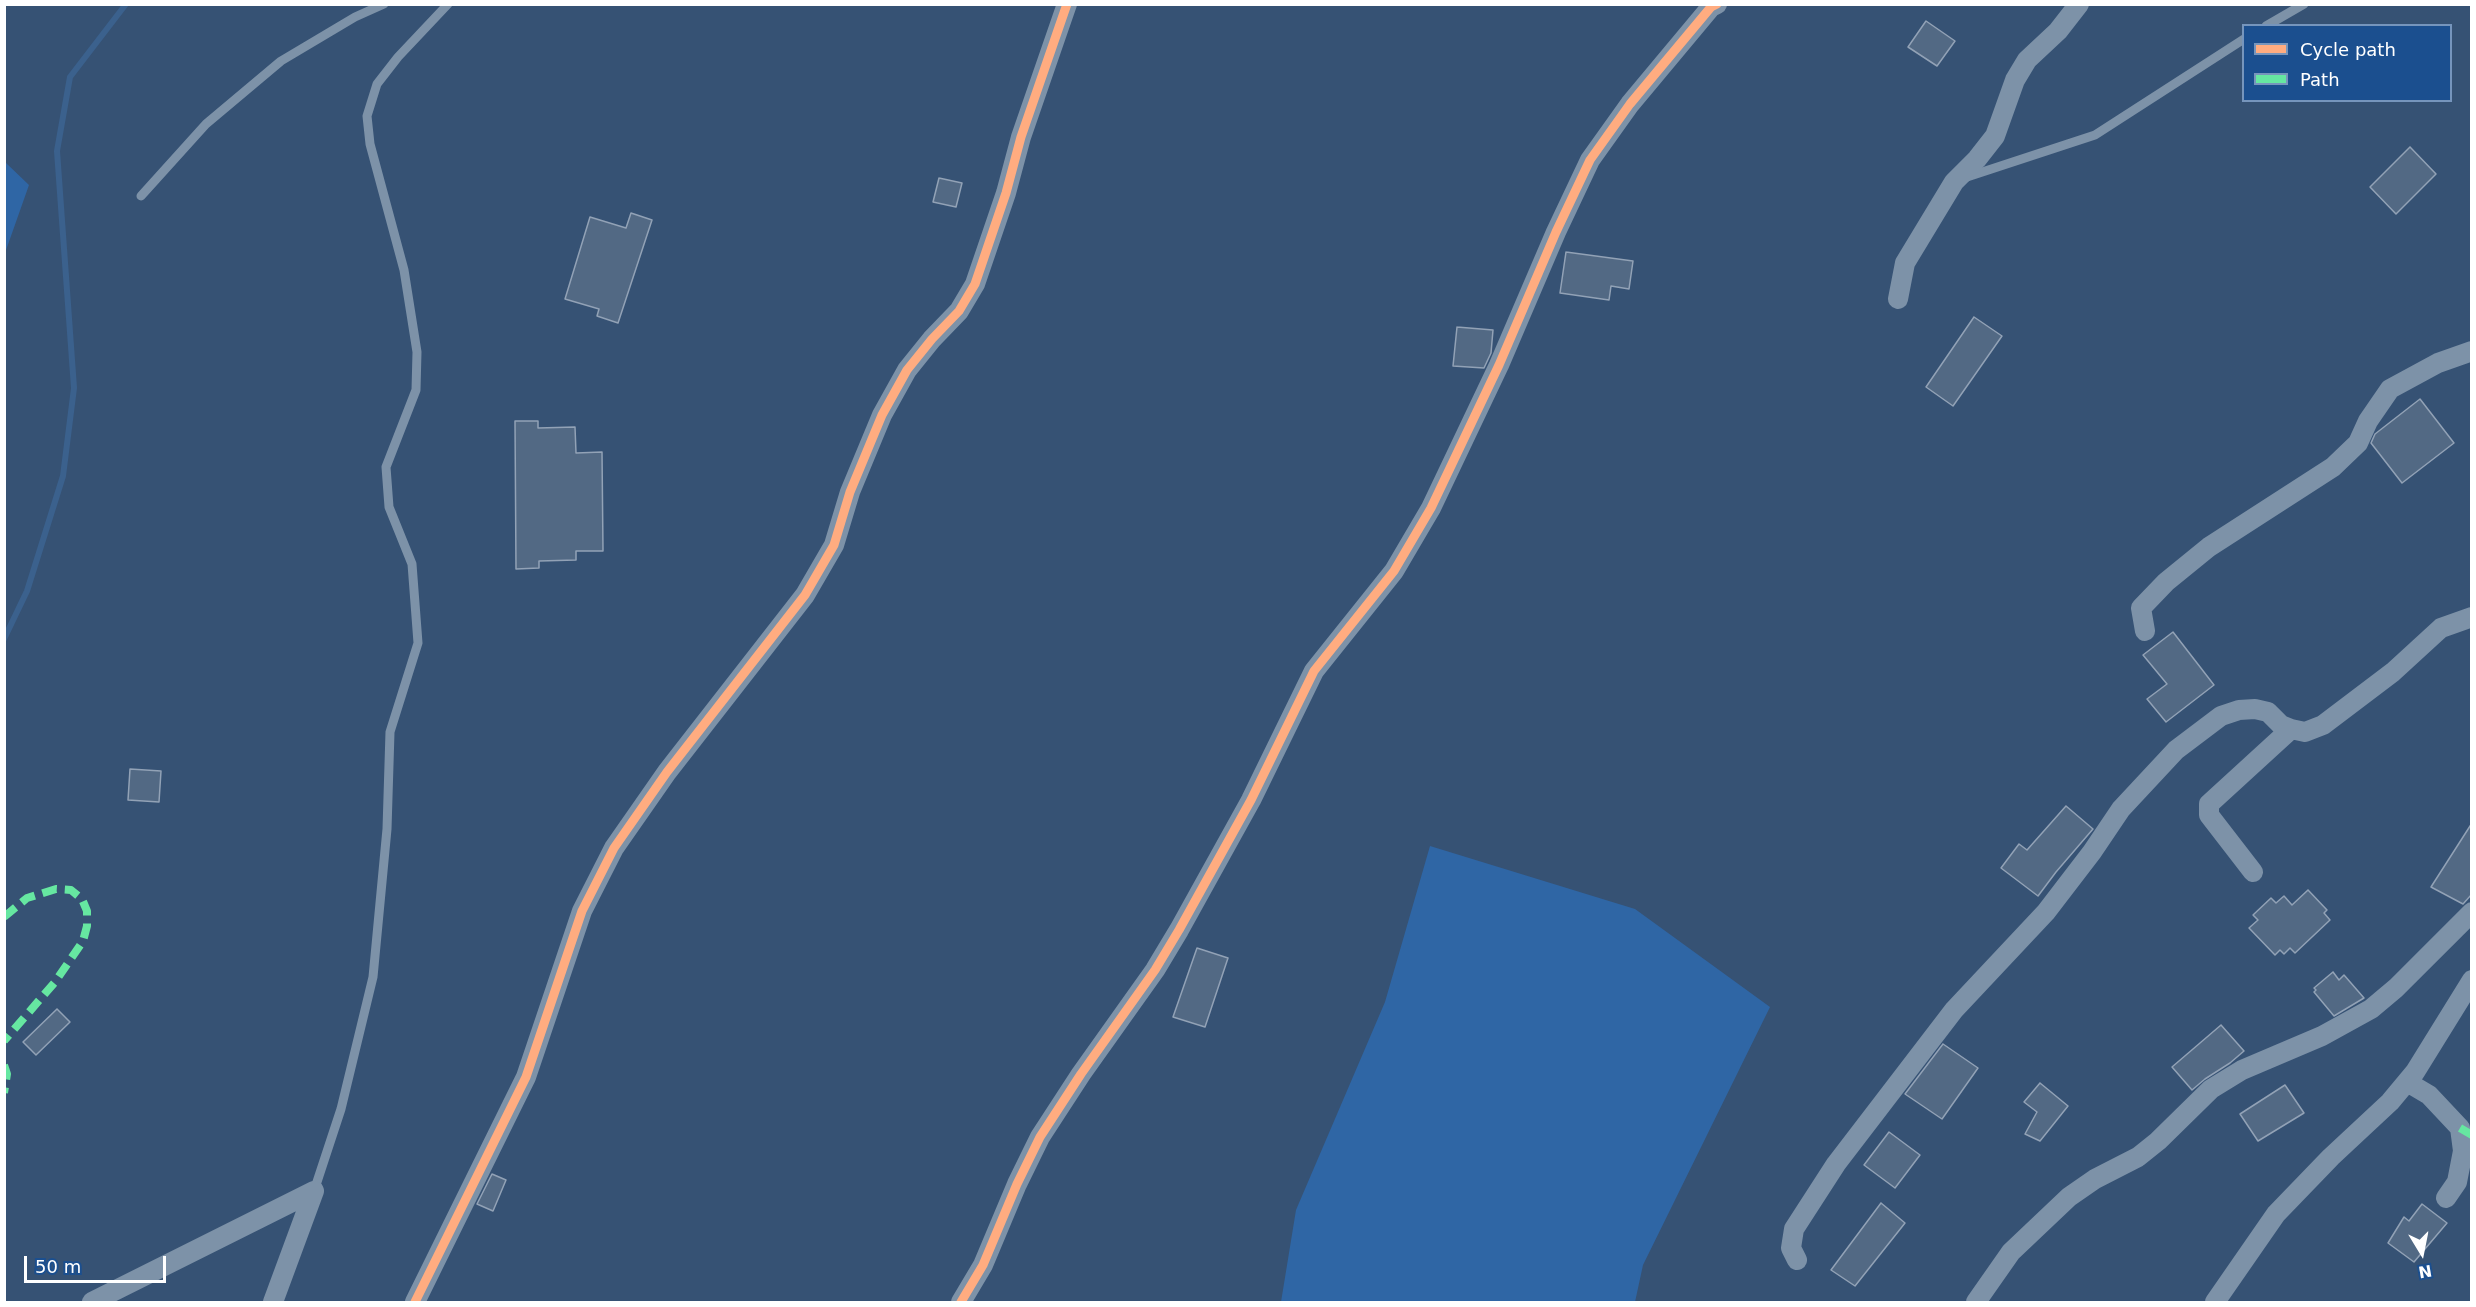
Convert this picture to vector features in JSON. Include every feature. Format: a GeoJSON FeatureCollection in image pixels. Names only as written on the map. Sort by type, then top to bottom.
{"type":"FeatureCollection","features":[{"type":"Feature","properties":{"kind":"street"},"geometry":{"type":"LineString","coordinates":[[414,1302],[526,1077],[582,911],[614,848],[667,772],[805,595],[834,545],[850,492],[882,415],[907,370],[959,311],[975,284],[1066,4]]}},
{"type":"Feature","properties":{"kind":"street"},"geometry":{"type":"LineString","coordinates":[[961,1302],[983,1265],[1017,1184],[1040,1137],[1081,1074],[1155,970],[1173,940],[1251,800],[1314,671],[1394,571],[1431,508],[1500,365],[1556,232],[1590,160],[1630,104],[1711,7],[1717,4]]}},
{"type":"Feature","properties":{"kind":"street"},"geometry":{"type":"LineString","coordinates":[[1898,300],[1905,263],[1954,182],[1977,159],[1995,136],[2015,80],[2027,60],[2058,31],[2079,4]]}},
{"type":"Feature","properties":{"kind":"street"},"geometry":{"type":"LineString","coordinates":[[2145,631],[2141,608],[2166,582],[2209,548],[2333,467],[2358,443],[2368,420],[2390,389],[2438,363],[2472,351]]}},
{"type":"Feature","properties":{"kind":"street"},"geometry":{"type":"LineString","coordinates":[[1797,1260],[1791,1248],[1794,1229],[1836,1164],[1953,1010],[2046,912],[2092,852],[2121,809],[2176,750],[2221,716],[2239,710],[2255,709],[2268,712],[2281,724],[2305,732],[2323,725],[2393,672],[2441,628],[2472,617]]}},
{"type":"Feature","properties":{"kind":"street"},"geometry":{"type":"LineString","coordinates":[[2253,872],[2209,815],[2209,804],[2291,729]]}},
{"type":"Feature","properties":{"kind":"street"},"geometry":{"type":"LineString","coordinates":[[1976,1302],[2011,1252],[2069,1197],[2095,1179],[2138,1157],[2219,1084],[2242,1070],[2322,1036],[2371,1009],[2396,988],[2472,912]]}},
{"type":"Feature","properties":{"kind":"street"},"geometry":{"type":"LineString","coordinates":[[2215,1302],[2276,1214],[2331,1156],[2390,1102],[2407,1082],[2472,980]]}},
{"type":"Feature","properties":{"kind":"street"},"geometry":{"type":"LineString","coordinates":[[2407,1082],[2429,1095],[2460,1128],[2463,1151],[2457,1182],[2446,1198]]}},
{"type":"Feature","properties":{"kind":"street"},"geometry":{"type":"LineString","coordinates":[[92,1302],[314,1191]]}},
{"type":"Feature","properties":{"kind":"street"},"geometry":{"type":"LineString","coordinates":[[273,1302],[314,1191]]}},
{"type":"Feature","properties":{"kind":"lane"},"geometry":{"type":"LineString","coordinates":[[141,196],[206,124],[281,61],[356,17],[384,4]]}},
{"type":"Feature","properties":{"kind":"lane"},"geometry":{"type":"LineString","coordinates":[[314,1191],[341,1110],[373,977],[387,829],[390,732],[418,643],[412,564],[389,507],[386,467],[416,390],[417,352],[404,270],[370,144],[367,116],[377,84],[398,57],[448,4]]}},
{"type":"Feature","properties":{"kind":"lane"},"geometry":{"type":"LineString","coordinates":[[2269,24],[2304,4]]}},
{"type":"Feature","properties":{"kind":"lane"},"geometry":{"type":"LineString","coordinates":[[1954,182],[2095,135],[2242,40]]}},
{"type":"Feature","properties":{"kind":"shaded area"},"geometry":{"type":"Polygon","coordinates":[[[5,162],[29,185],[5,253],[5,162]]]}},
{"type":"Feature","properties":{"kind":"shaded area"},"geometry":{"type":"Polygon","coordinates":[[[1430,846],[1635,909],[1770,1007],[1643,1265],[1635,1302],[1281,1302],[1296,1210],[1385,1002],[1430,846]]]}},
{"type":"Feature","properties":{"kind":"building"},"geometry":{"type":"Polygon","coordinates":[[[1926,21],[1955,41],[1937,66],[1908,47],[1926,21]]]}},
{"type":"Feature","properties":{"kind":"building"},"geometry":{"type":"Polygon","coordinates":[[[2410,147],[2436,174],[2396,214],[2370,187],[2410,147]]]}},
{"type":"Feature","properties":{"kind":"building"},"geometry":{"type":"Polygon","coordinates":[[[939,178],[962,183],[956,207],[933,202],[939,178]]]}},
{"type":"Feature","properties":{"kind":"building"},"geometry":{"type":"Polygon","coordinates":[[[631,213],[652,220],[618,323],[597,316],[599,309],[565,299],[590,217],[626,228],[631,213]]]}},
{"type":"Feature","properties":{"kind":"building"},"geometry":{"type":"Polygon","coordinates":[[[1566,252],[1633,261],[1629,289],[1611,286],[1609,300],[1560,293],[1566,252]]]}},
{"type":"Feature","properties":{"kind":"building"},"geometry":{"type":"Polygon","coordinates":[[[1974,317],[2002,336],[1953,406],[1926,387],[1974,317]]]}},
{"type":"Feature","properties":{"kind":"building"},"geometry":{"type":"Polygon","coordinates":[[[1457,327],[1493,330],[1491,353],[1484,368],[1453,366],[1457,327]]]}},
{"type":"Feature","properties":{"kind":"building"},"geometry":{"type":"Polygon","coordinates":[[[2420,399],[2454,443],[2402,483],[2371,443],[2375,434],[2420,399]]]}},
{"type":"Feature","properties":{"kind":"building"},"geometry":{"type":"Polygon","coordinates":[[[515,421],[538,421],[538,428],[575,427],[576,453],[602,452],[603,551],[576,551],[576,560],[539,561],[539,568],[516,569],[515,421]]]}},
{"type":"Feature","properties":{"kind":"building"},"geometry":{"type":"Polygon","coordinates":[[[2173,632],[2214,685],[2166,722],[2147,699],[2167,684],[2143,655],[2173,632]]]}},
{"type":"Feature","properties":{"kind":"building"},"geometry":{"type":"Polygon","coordinates":[[[130,769],[161,771],[159,802],[128,800],[130,769]]]}},
{"type":"Feature","properties":{"kind":"building"},"geometry":{"type":"Polygon","coordinates":[[[2066,806],[2093,829],[2038,896],[2001,868],[2019,844],[2027,850],[2066,806]]]}},
{"type":"Feature","properties":{"kind":"building"},"geometry":{"type":"Polygon","coordinates":[[[2472,823],[2472,894],[2463,904],[2431,887],[2472,823]]]}},
{"type":"Feature","properties":{"kind":"building"},"geometry":{"type":"Polygon","coordinates":[[[2308,890],[2327,910],[2324,913],[2330,920],[2295,953],[2290,948],[2284,954],[2280,950],[2275,955],[2249,928],[2258,920],[2253,915],[2271,898],[2276,903],[2284,896],[2292,905],[2308,890]]]}},
{"type":"Feature","properties":{"kind":"building"},"geometry":{"type":"Polygon","coordinates":[[[1197,948],[1228,958],[1205,1027],[1173,1017],[1197,948]]]}},
{"type":"Feature","properties":{"kind":"building"},"geometry":{"type":"Polygon","coordinates":[[[2333,972],[2339,980],[2344,975],[2364,998],[2334,1016],[2314,992],[2316,990],[2314,988],[2333,972]]]}},
{"type":"Feature","properties":{"kind":"building"},"geometry":{"type":"Polygon","coordinates":[[[57,1009],[70,1022],[36,1055],[23,1042],[57,1009]]]}},
{"type":"Feature","properties":{"kind":"building"},"geometry":{"type":"Polygon","coordinates":[[[2221,1025],[2244,1051],[2192,1090],[2172,1067],[2221,1025]]]}},
{"type":"Feature","properties":{"kind":"building"},"geometry":{"type":"Polygon","coordinates":[[[1943,1044],[1978,1068],[1942,1119],[1905,1094],[1943,1044]]]}},
{"type":"Feature","properties":{"kind":"building"},"geometry":{"type":"Polygon","coordinates":[[[2040,1083],[2068,1106],[2040,1141],[2025,1134],[2037,1112],[2024,1102],[2040,1083]]]}},
{"type":"Feature","properties":{"kind":"building"},"geometry":{"type":"Polygon","coordinates":[[[2285,1085],[2304,1113],[2258,1141],[2240,1114],[2285,1085]]]}},
{"type":"Feature","properties":{"kind":"building"},"geometry":{"type":"Polygon","coordinates":[[[1889,1132],[1920,1155],[1895,1188],[1864,1165],[1889,1132]]]}},
{"type":"Feature","properties":{"kind":"building"},"geometry":{"type":"Polygon","coordinates":[[[492,1174],[506,1180],[493,1211],[477,1204],[492,1174]]]}},
{"type":"Feature","properties":{"kind":"building"},"geometry":{"type":"Polygon","coordinates":[[[1881,1203],[1905,1223],[1855,1286],[1831,1270],[1881,1203]]]}},
{"type":"Feature","properties":{"kind":"building"},"geometry":{"type":"Polygon","coordinates":[[[2422,1204],[2447,1223],[2414,1262],[2388,1243],[2404,1217],[2409,1221],[2422,1204]]]}},
{"type":"Feature","properties":{"kind":"waterway"},"geometry":{"type":"LineString","coordinates":[[4,639],[27,591],[63,476],[74,388],[57,151],[70,77],[126,4]]}},
{"type":"Feature","properties":{"kind":"marked path"},"geometry":{"type":"LineString","coordinates":[[4,917],[27,898],[56,889],[71,890],[82,899],[87,911],[87,926],[83,941],[55,982],[4,1041]]}},
{"type":"Feature","properties":{"kind":"marked path"},"geometry":{"type":"LineString","coordinates":[[4,1065],[7,1074],[4,1093]]}},
{"type":"Feature","properties":{"kind":"marked path"},"geometry":{"type":"LineString","coordinates":[[2460,1128],[2472,1135]]}},
{"type":"Feature","properties":{"kind":"cycle path"},"geometry":{"type":"LineString","coordinates":[[415,1302],[526,1077],[582,911],[614,848],[667,772],[805,595],[834,545],[850,492],[882,415],[907,370],[959,311],[975,284],[1006,193],[1021,137],[1067,4]]}},
{"type":"Feature","properties":{"kind":"cycle path"},"geometry":{"type":"LineString","coordinates":[[961,1302],[983,1265],[1017,1184],[1040,1137],[1081,1074],[1155,970],[1179,930],[1251,800],[1314,671],[1394,571],[1431,508],[1499,365],[1556,232],[1590,160],[1630,104],[1711,7],[1717,4]]}}]}
